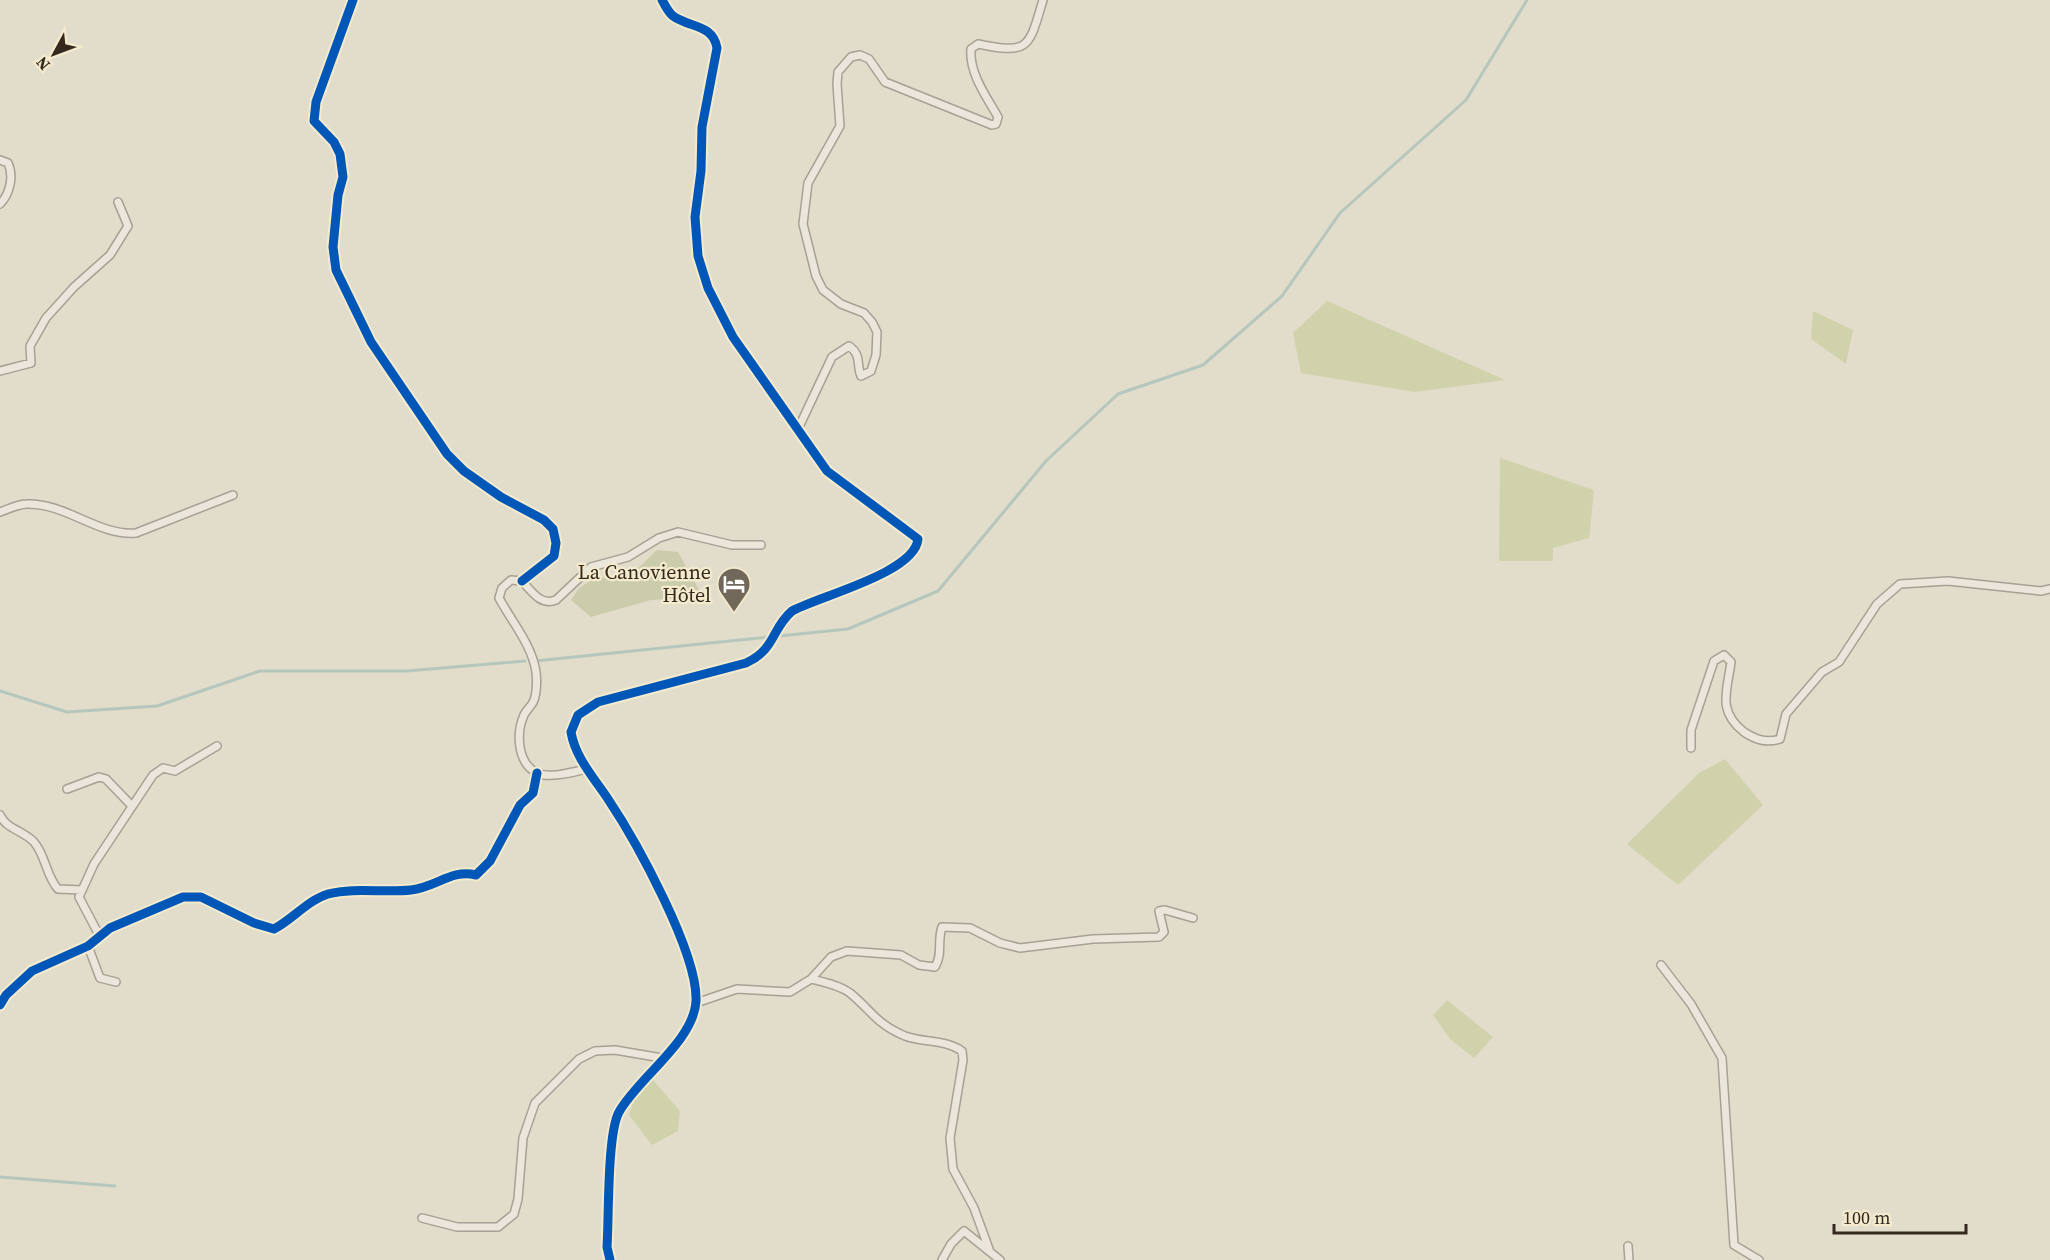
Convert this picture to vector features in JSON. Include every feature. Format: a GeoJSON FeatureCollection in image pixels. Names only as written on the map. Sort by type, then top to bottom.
{"type":"FeatureCollection","features":[{"type":"Feature","properties":{"kind":"street"},"geometry":{"type":"LineString","coordinates":[[353,0],[316,102],[314,121],[334,142],[340,154],[343,177],[338,195],[333,247],[336,270],[371,342],[447,454],[482,484],[544,520],[553,529],[556,543],[555,556],[522,581]]}},
{"type":"Feature","properties":{"kind":"street"},"geometry":{"type":"LineString","coordinates":[[610,1260],[608,1247],[612,1142],[618,1114],[662,1058],[680,1040],[692,1019],[696,1003],[695,982],[675,924],[625,828],[587,769],[571,732],[578,715],[598,702],[746,663],[760,657],[776,637],[783,618],[792,611],[870,580],[908,558],[918,544],[918,539],[827,471],[733,338],[708,288],[698,256],[695,217],[701,171],[702,127],[717,48],[715,37],[708,30],[672,15],[662,0]]}},
{"type":"Feature","properties":{"kind":"street"},"geometry":{"type":"LineString","coordinates":[[798,429],[832,357],[849,346],[855,350],[860,360],[858,368],[861,376],[871,371],[876,355],[877,332],[868,317],[864,313],[841,304],[823,290],[814,269],[803,224],[808,183],[840,126],[838,72],[851,57],[860,56],[869,59],[885,82],[992,125],[996,124],[998,117],[970,60],[971,49],[978,44],[1017,49],[1025,45],[1033,37],[1043,0]]}},
{"type":"Feature","properties":{"kind":"street"},"geometry":{"type":"LineString","coordinates":[[0,160],[8,163],[12,177],[5,198],[0,204]]}},
{"type":"Feature","properties":{"kind":"street"},"geometry":{"type":"LineString","coordinates":[[0,371],[31,363],[30,346],[46,318],[88,273],[110,255],[126,234],[128,226],[118,202]]}},
{"type":"Feature","properties":{"kind":"street"},"geometry":{"type":"LineString","coordinates":[[0,512],[25,504],[43,505],[121,534],[129,534],[233,495]]}},
{"type":"Feature","properties":{"kind":"street"},"geometry":{"type":"LineString","coordinates":[[587,769],[552,774],[537,773],[525,763],[519,747],[524,713],[534,702],[536,672],[524,639],[499,598],[502,588],[511,580],[522,581],[541,600],[550,603],[591,567],[628,557],[659,538],[678,532],[732,545],[761,545]]}},
{"type":"Feature","properties":{"kind":"street"},"geometry":{"type":"LineString","coordinates":[[1691,748],[1691,730],[1714,661],[1724,656],[1731,662],[1725,703],[1730,721],[1753,738],[1769,742],[1780,739],[1786,714],[1822,672],[1839,662],[1876,604],[1900,584],[1948,581],[2050,590]]}},
{"type":"Feature","properties":{"kind":"street"},"geometry":{"type":"LineString","coordinates":[[99,935],[79,897],[94,864],[140,792],[158,770],[164,768],[175,771],[217,746]]}},
{"type":"Feature","properties":{"kind":"street"},"geometry":{"type":"LineString","coordinates":[[0,1005],[6,994],[32,971],[88,946],[99,935],[160,905],[183,897],[201,897],[254,923],[274,929],[314,900],[329,894],[411,890],[432,885],[461,871],[477,875],[490,861],[520,805],[533,793],[537,773]]}},
{"type":"Feature","properties":{"kind":"street"},"geometry":{"type":"LineString","coordinates":[[68,789],[99,777],[106,779],[132,807]]}},
{"type":"Feature","properties":{"kind":"street"},"geometry":{"type":"LineString","coordinates":[[0,815],[6,824],[30,838],[42,852],[58,890],[82,890]]}},
{"type":"Feature","properties":{"kind":"street"},"geometry":{"type":"LineString","coordinates":[[696,1003],[737,989],[790,992],[811,979],[831,957],[847,951],[901,955],[919,965],[935,967],[939,960],[938,938],[942,927],[970,928],[1000,943],[1020,948],[1093,939],[1159,937],[1164,932],[1159,911],[1165,910],[1192,918]]}},
{"type":"Feature","properties":{"kind":"street"},"geometry":{"type":"LineString","coordinates":[[88,946],[100,978],[116,982]]}},
{"type":"Feature","properties":{"kind":"street"},"geometry":{"type":"LineString","coordinates":[[1661,965],[1691,1004],[1722,1058],[1734,1245],[1759,1260]]}},
{"type":"Feature","properties":{"kind":"street"},"geometry":{"type":"LineString","coordinates":[[811,979],[847,991],[867,1012],[894,1030],[926,1042],[951,1044],[962,1051],[963,1060],[950,1138],[953,1169],[974,1208],[989,1249]]}},
{"type":"Feature","properties":{"kind":"street"},"geometry":{"type":"LineString","coordinates":[[422,1218],[457,1227],[498,1227],[514,1214],[518,1198],[523,1138],[535,1103],[579,1059],[595,1051],[615,1050],[662,1058]]}},
{"type":"Feature","properties":{"kind":"street"},"geometry":{"type":"LineString","coordinates":[[942,1260],[951,1244],[964,1231],[1000,1260]]}},
{"type":"Feature","properties":{"kind":"street"},"geometry":{"type":"LineString","coordinates":[[1628,1246],[1629,1260]]}},
{"type":"Feature","properties":{"kind":"green space"},"geometry":{"type":"Polygon","coordinates":[[[1327,301],[1505,380],[1415,392],[1301,373],[1293,333],[1327,301]]]}},
{"type":"Feature","properties":{"kind":"green space"},"geometry":{"type":"Polygon","coordinates":[[[1813,311],[1853,330],[1846,364],[1811,339],[1813,311]]]}},
{"type":"Feature","properties":{"kind":"green space"},"geometry":{"type":"Polygon","coordinates":[[[1500,458],[1594,490],[1589,538],[1553,548],[1553,561],[1499,561],[1500,458]]]}},
{"type":"Feature","properties":{"kind":"green space"},"geometry":{"type":"Polygon","coordinates":[[[657,550],[678,552],[703,597],[651,600],[591,617],[571,600],[579,588],[597,577],[619,578],[637,569],[657,550]]]}},
{"type":"Feature","properties":{"kind":"green space"},"geometry":{"type":"Polygon","coordinates":[[[1725,759],[1763,805],[1678,885],[1627,844],[1699,773],[1725,759]]]}},
{"type":"Feature","properties":{"kind":"green space"},"geometry":{"type":"Polygon","coordinates":[[[1447,1000],[1493,1037],[1474,1058],[1451,1040],[1433,1015],[1447,1000]]]}},
{"type":"Feature","properties":{"kind":"green space"},"geometry":{"type":"Polygon","coordinates":[[[652,1079],[680,1111],[678,1131],[652,1145],[629,1115],[634,1100],[652,1079]]]}},
{"type":"Feature","properties":{"kind":"waterway"},"geometry":{"type":"LineString","coordinates":[[535,661],[848,629],[938,591],[1046,461],[1118,394],[1203,365],[1282,296],[1340,213],[1466,100],[1527,0]]}},
{"type":"Feature","properties":{"kind":"waterway"},"geometry":{"type":"LineString","coordinates":[[0,691],[67,712],[157,706],[260,671],[407,671],[525,661]]}},
{"type":"Feature","properties":{"kind":"waterway"},"geometry":{"type":"LineString","coordinates":[[0,1177],[115,1186]]}},
{"type":"Feature","properties":{"kind":"cycle path"},"geometry":{"type":"LineString","coordinates":[[353,0],[316,102],[314,121],[334,142],[340,154],[343,177],[338,195],[333,247],[336,270],[371,342],[447,454],[464,471],[501,497],[544,520],[553,529],[556,543],[554,556],[522,581]]}},
{"type":"Feature","properties":{"kind":"cycle path"},"geometry":{"type":"LineString","coordinates":[[610,1260],[607,1247],[609,1177],[615,1123],[628,1099],[676,1045],[686,1030],[693,1016],[696,1001],[694,980],[687,955],[663,898],[620,818],[576,750],[571,732],[578,715],[598,702],[746,663],[763,652],[792,611],[884,573],[913,551],[918,539],[827,471],[733,337],[708,288],[698,256],[695,217],[701,171],[702,127],[717,48],[715,40],[706,30],[673,16],[662,0]]}},
{"type":"Feature","properties":{"kind":"cycle path"},"geometry":{"type":"LineString","coordinates":[[0,1005],[6,995],[32,971],[88,946],[110,928],[183,897],[201,897],[254,923],[274,929],[328,894],[349,891],[411,890],[429,886],[459,874],[476,875],[490,861],[520,805],[533,793],[537,773]]}},
{"type":"Feature","properties":{"kind":"place","name":"La Canovienne Hôtel"},"geometry":{"type":"Point","coordinates":[734,613]}}]}
